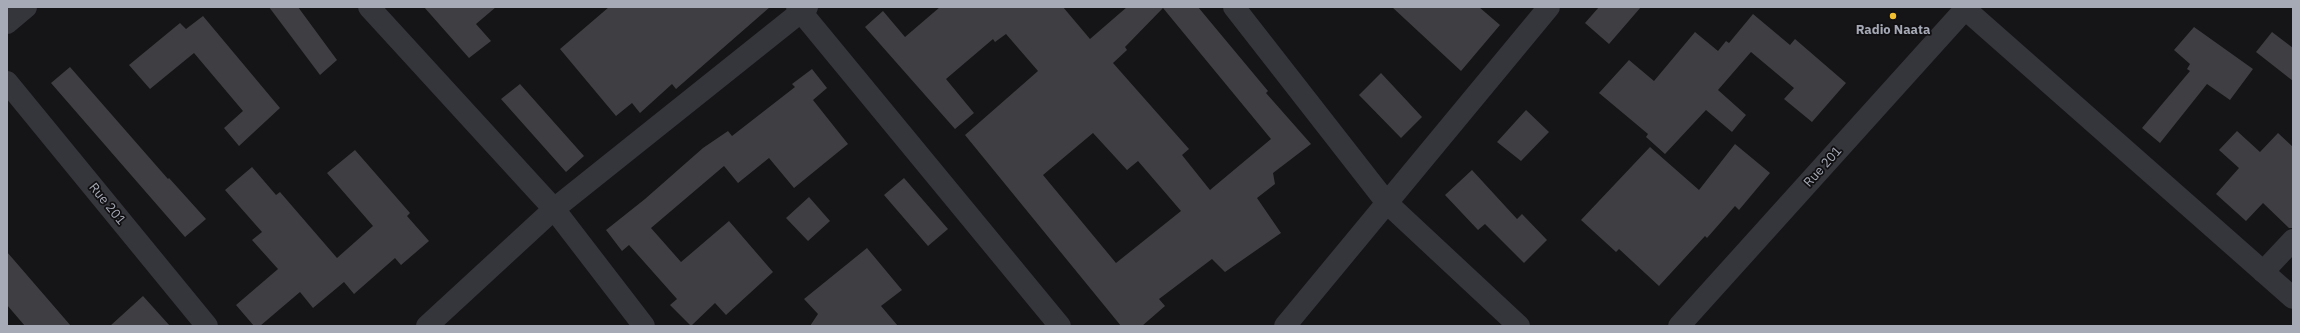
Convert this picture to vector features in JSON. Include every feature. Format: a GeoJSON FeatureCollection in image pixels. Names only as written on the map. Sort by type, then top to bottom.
{"type":"FeatureCollection","features":[{"type":"Feature","properties":{"kind":"street"},"geometry":{"type":"LineString","coordinates":[[7,23],[26,7]]}},
{"type":"Feature","properties":{"kind":"street"},"geometry":{"type":"LineString","coordinates":[[369,7],[554,209],[644,326]]}},
{"type":"Feature","properties":{"kind":"street"},"geometry":{"type":"LineString","coordinates":[[1234,7],[1387,203],[1520,326]]}},
{"type":"Feature","properties":{"kind":"street"},"geometry":{"type":"LineString","coordinates":[[1285,326],[1549,7]]}},
{"type":"Feature","properties":{"kind":"street"},"geometry":{"type":"LineString","coordinates":[[1965,8],[2293,298]]}},
{"type":"Feature","properties":{"kind":"street","name":"Rue 201"},"geometry":{"type":"LineString","coordinates":[[1679,326],[1965,8]]}},
{"type":"Feature","properties":{"kind":"street"},"geometry":{"type":"LineString","coordinates":[[427,326],[554,209],[802,9],[1060,326]]}},
{"type":"Feature","properties":{"kind":"street","name":"Rue 201"},"geometry":{"type":"LineString","coordinates":[[7,82],[207,326]]}},
{"type":"Feature","properties":{"kind":"street"},"geometry":{"type":"LineString","coordinates":[[2263,272],[2293,240]]}},
{"type":"Feature","properties":{"kind":"building"},"geometry":{"type":"Polygon","coordinates":[[[269,7],[298,7],[337,60],[320,75],[269,7]]]}},
{"type":"Feature","properties":{"kind":"building"},"geometry":{"type":"Polygon","coordinates":[[[424,7],[496,7],[476,24],[491,41],[469,58],[424,7]]]}},
{"type":"Feature","properties":{"kind":"building"},"geometry":{"type":"Polygon","coordinates":[[[609,7],[770,7],[676,89],[672,84],[640,113],[632,103],[616,116],[560,49],[609,7]]]}},
{"type":"Feature","properties":{"kind":"building"},"geometry":{"type":"Polygon","coordinates":[[[940,7],[1063,7],[1090,39],[1127,7],[1198,7],[1268,91],[1266,93],[1311,144],[1273,173],[1275,184],[1257,198],[1281,233],[1225,272],[1212,259],[1159,299],[1165,306],[1142,326],[1121,326],[965,135],[1038,71],[1006,34],[995,42],[993,39],[946,79],[974,113],[955,129],[865,27],[883,11],[905,37],[940,7]],[[1163,8],[1125,47],[1127,50],[1113,63],[1189,149],[1182,155],[1210,190],[1271,139],[1163,8]],[[1093,133],[1043,175],[1116,263],[1181,211],[1138,161],[1127,170],[1093,133]]]}},
{"type":"Feature","properties":{"kind":"building"},"geometry":{"type":"Polygon","coordinates":[[[1392,7],[1479,7],[1500,25],[1461,71],[1392,7]]]}},
{"type":"Feature","properties":{"kind":"building"},"geometry":{"type":"Polygon","coordinates":[[[1599,7],[1641,7],[1609,44],[1585,23],[1599,7]]]}},
{"type":"Feature","properties":{"kind":"building"},"geometry":{"type":"Polygon","coordinates":[[[1753,14],[1790,45],[1795,39],[1846,83],[1812,122],[1784,99],[1794,88],[1751,52],[1718,90],[1746,115],[1732,132],[1706,110],[1665,154],[1646,137],[1648,134],[1599,93],[1629,60],[1654,81],[1695,32],[1718,51],[1726,41],[1729,43],[1753,14]]]}},
{"type":"Feature","properties":{"kind":"building"},"geometry":{"type":"Polygon","coordinates":[[[203,16],[280,108],[239,146],[224,128],[243,111],[194,53],[150,89],[129,65],[180,23],[186,29],[203,16]]]}},
{"type":"Feature","properties":{"kind":"building"},"geometry":{"type":"Polygon","coordinates":[[[2194,27],[2253,69],[2230,100],[2207,84],[2160,143],[2142,128],[2190,71],[2187,69],[2190,64],[2174,50],[2194,27]]]}},
{"type":"Feature","properties":{"kind":"building"},"geometry":{"type":"Polygon","coordinates":[[[2272,32],[2293,48],[2293,81],[2256,52],[2272,32]]]}},
{"type":"Feature","properties":{"kind":"building"},"geometry":{"type":"Polygon","coordinates":[[[70,67],[168,179],[169,178],[206,219],[185,237],[51,83],[70,67]]]}},
{"type":"Feature","properties":{"kind":"building"},"geometry":{"type":"Polygon","coordinates":[[[812,69],[827,88],[813,100],[848,144],[794,188],[769,158],[738,183],[724,166],[651,228],[681,262],[729,221],[773,272],[726,315],[715,303],[691,326],[670,305],[677,299],[629,245],[622,251],[606,230],[645,199],[703,148],[728,131],[732,136],[795,87],[792,84],[812,69]]]}},
{"type":"Feature","properties":{"kind":"building"},"geometry":{"type":"Polygon","coordinates":[[[1381,73],[1422,117],[1401,138],[1359,95],[1381,73]]]}},
{"type":"Feature","properties":{"kind":"building"},"geometry":{"type":"Polygon","coordinates":[[[520,84],[584,156],[566,172],[501,99],[520,84]]]}},
{"type":"Feature","properties":{"kind":"building"},"geometry":{"type":"Polygon","coordinates":[[[1526,110],[1549,132],[1521,161],[1497,142],[1526,110]]]}},
{"type":"Feature","properties":{"kind":"building"},"geometry":{"type":"Polygon","coordinates":[[[2237,131],[2260,152],[2278,133],[2293,147],[2293,228],[2289,228],[2263,203],[2246,221],[2216,194],[2239,168],[2219,150],[2237,131]]]}},
{"type":"Feature","properties":{"kind":"building"},"geometry":{"type":"Polygon","coordinates":[[[1735,144],[1770,173],[1739,210],[1735,206],[1707,238],[1705,236],[1659,286],[1619,249],[1616,252],[1581,220],[1650,147],[1699,190],[1735,144]]]}},
{"type":"Feature","properties":{"kind":"building"},"geometry":{"type":"Polygon","coordinates":[[[355,150],[410,213],[407,216],[429,241],[401,265],[395,258],[354,294],[344,282],[313,308],[300,292],[260,326],[254,326],[236,305],[278,269],[252,240],[262,232],[225,190],[252,167],[276,195],[280,192],[337,258],[373,226],[327,173],[355,150]]]}},
{"type":"Feature","properties":{"kind":"building"},"geometry":{"type":"Polygon","coordinates":[[[1472,170],[1517,219],[1522,214],[1547,240],[1524,263],[1485,224],[1478,230],[1445,195],[1472,170]]]}},
{"type":"Feature","properties":{"kind":"building"},"geometry":{"type":"Polygon","coordinates":[[[904,178],[948,229],[928,246],[884,195],[904,178]]]}},
{"type":"Feature","properties":{"kind":"building"},"geometry":{"type":"Polygon","coordinates":[[[809,197],[830,221],[808,241],[786,218],[809,197]]]}},
{"type":"Feature","properties":{"kind":"building"},"geometry":{"type":"Polygon","coordinates":[[[867,248],[902,290],[881,306],[898,326],[810,326],[818,314],[804,299],[867,248]]]}},
{"type":"Feature","properties":{"kind":"building"},"geometry":{"type":"Polygon","coordinates":[[[7,252],[71,326],[25,326],[7,305],[7,252]]]}},
{"type":"Feature","properties":{"kind":"building"},"geometry":{"type":"Polygon","coordinates":[[[143,296],[170,326],[110,326],[143,296]]]}},
{"type":"Feature","properties":{"kind":"place","name":"Radio Naata"},"geometry":{"type":"Point","coordinates":[1893,16]}}]}
